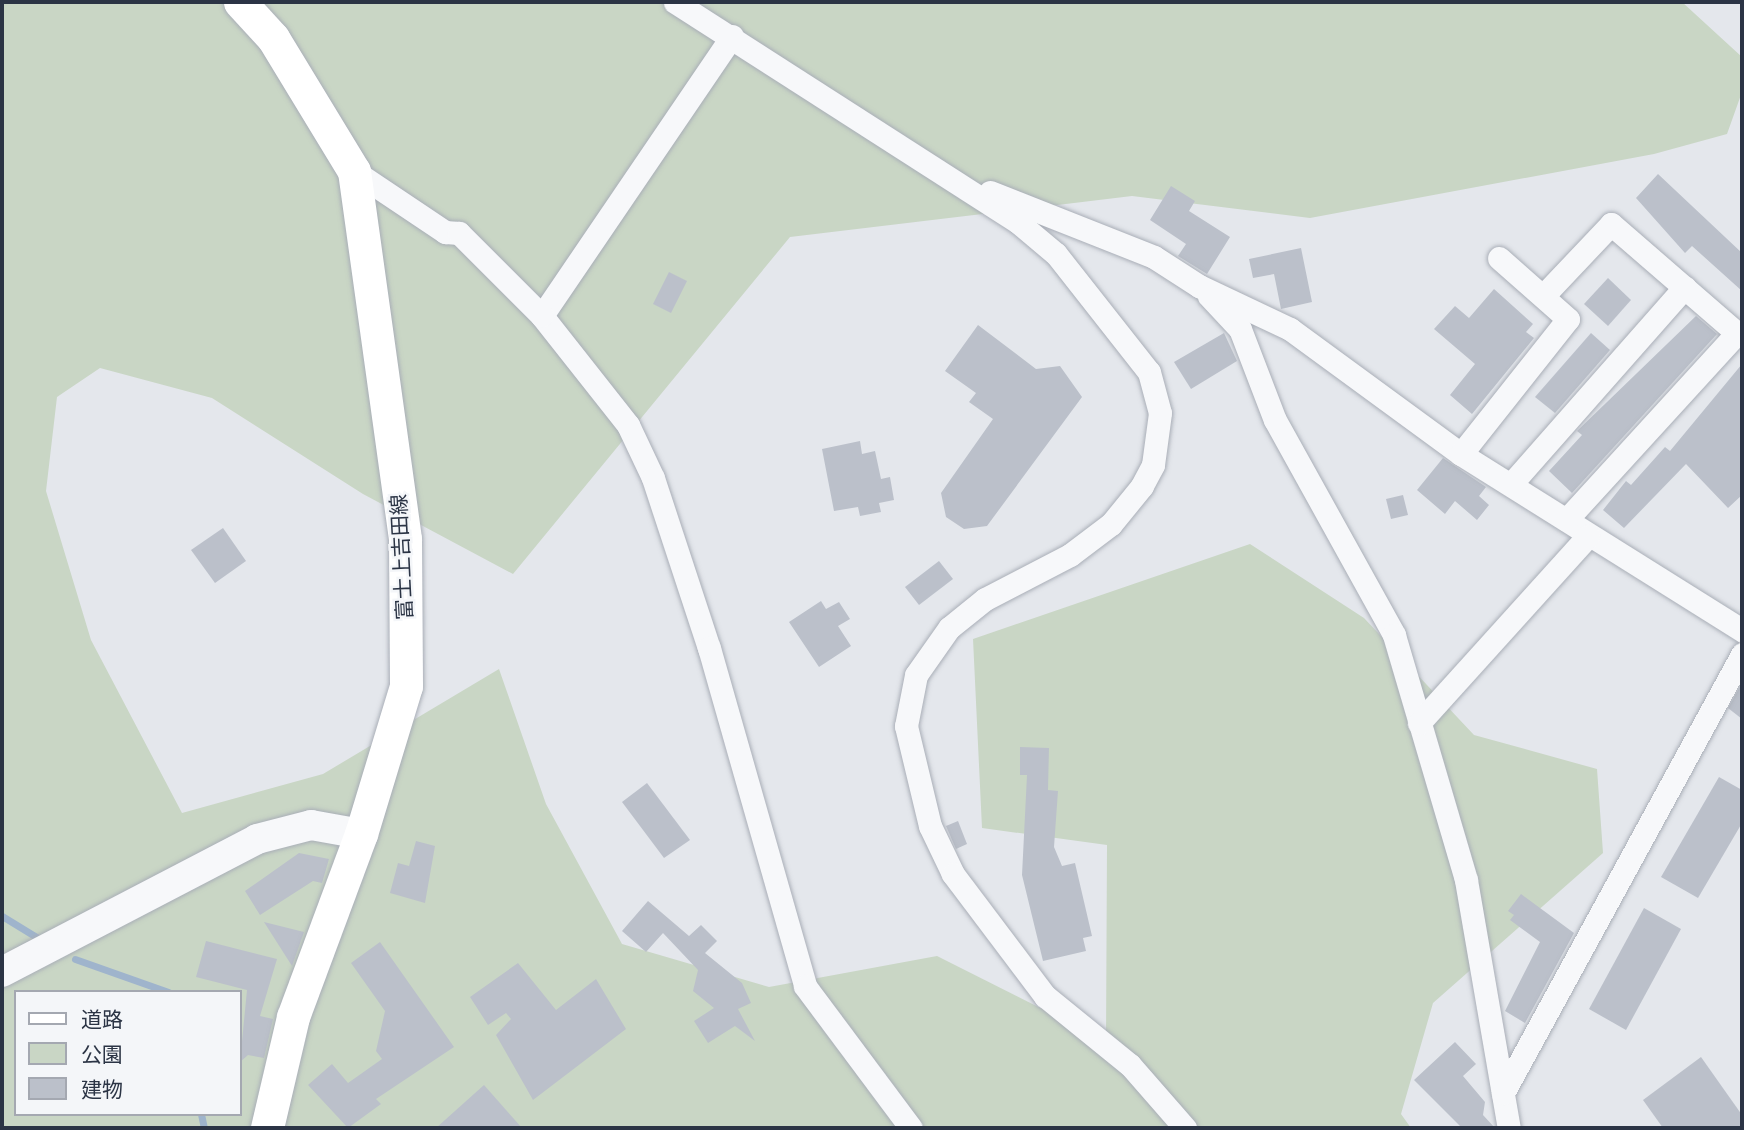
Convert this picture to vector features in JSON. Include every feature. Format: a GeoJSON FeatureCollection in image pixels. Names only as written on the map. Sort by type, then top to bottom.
{"type":"FeatureCollection","features":[{"type":"Feature","properties":{"kind":"main road","name":"富士上吉田線"},"geometry":{"type":"LineString","coordinates":[[240,2],[273,38],[354,171],[405,552],[406,686],[361,834],[293,1017],[267,1128]]}},
{"type":"Feature","properties":{"kind":"street"},"geometry":{"type":"LineString","coordinates":[[675,2],[732,36],[941,173],[1056,254],[1149,372],[1160,413],[1153,465],[1111,524],[1070,555],[985,599],[949,628],[916,676],[906,726],[930,826],[953,874],[1045,996],[1130,1065],[1185,1128]]}},
{"type":"Feature","properties":{"kind":"street"},"geometry":{"type":"LineString","coordinates":[[541,316],[732,36]]}},
{"type":"Feature","properties":{"kind":"street"},"geometry":{"type":"LineString","coordinates":[[354,171],[444,232],[459,233],[541,316],[628,425],[653,478],[709,648],[805,986],[911,1128]]}},
{"type":"Feature","properties":{"kind":"street"},"geometry":{"type":"LineString","coordinates":[[941,173],[1154,257],[1199,286],[1290,329],[1461,454],[1512,483],[1588,536],[1742,630]]}},
{"type":"Feature","properties":{"kind":"street"},"geometry":{"type":"LineString","coordinates":[[1543,296],[1611,223],[1737,332],[1566,520]]}},
{"type":"Feature","properties":{"kind":"street"},"geometry":{"type":"LineString","coordinates":[[1461,454],[1568,319],[1499,258]]}},
{"type":"Feature","properties":{"kind":"street"},"geometry":{"type":"LineString","coordinates":[[1199,286],[1240,329],[1275,420],[1394,635],[1466,880],[1509,1128]]}},
{"type":"Feature","properties":{"kind":"street"},"geometry":{"type":"LineString","coordinates":[[1512,483],[1685,287]]}},
{"type":"Feature","properties":{"kind":"street"},"geometry":{"type":"LineString","coordinates":[[1419,723],[1588,536]]}},
{"type":"Feature","properties":{"kind":"street"},"geometry":{"type":"LineString","coordinates":[[1503,1093],[1742,654]]}},
{"type":"Feature","properties":{"kind":"street"},"geometry":{"type":"LineString","coordinates":[[2,972],[257,839],[311,825],[361,834]]}},
{"type":"Feature","properties":{"kind":"green space"},"geometry":{"type":"Polygon","coordinates":[[[2,2],[1682,2],[1742,57],[1742,92],[1727,134],[1654,154],[1310,218],[1132,196],[790,237],[513,574],[363,494],[212,398],[100,368],[57,397],[46,491],[91,640],[182,813],[323,774],[499,669],[546,804],[622,944],[769,987],[937,956],[1106,1041],[1107,845],[982,828],[973,639],[1250,544],[1364,618],[1474,735],[1597,769],[1603,853],[1433,1003],[1401,1114],[1411,1128],[2,1128],[2,2]]]}},
{"type":"Feature","properties":{"kind":"building"},"geometry":{"type":"Polygon","coordinates":[[[1658,174],[1742,253],[1742,291],[1692,246],[1685,253],[1636,198],[1658,174]]]}},
{"type":"Feature","properties":{"kind":"building"},"geometry":{"type":"Polygon","coordinates":[[[1171,186],[1195,201],[1189,211],[1230,237],[1207,274],[1178,256],[1186,244],[1150,220],[1171,186]]]}},
{"type":"Feature","properties":{"kind":"building"},"geometry":{"type":"Polygon","coordinates":[[[1301,248],[1312,302],[1281,309],[1274,274],[1253,278],[1249,259],[1301,248]]]}},
{"type":"Feature","properties":{"kind":"building"},"geometry":{"type":"Polygon","coordinates":[[[669,272],[687,281],[671,313],[653,304],[669,272]]]}},
{"type":"Feature","properties":{"kind":"building"},"geometry":{"type":"Polygon","coordinates":[[[1608,278],[1631,300],[1608,326],[1584,304],[1608,278]]]}},
{"type":"Feature","properties":{"kind":"building"},"geometry":{"type":"Polygon","coordinates":[[[1494,289],[1533,324],[1526,332],[1534,338],[1472,414],[1450,395],[1475,364],[1434,329],[1455,306],[1469,318],[1494,289]]]}},
{"type":"Feature","properties":{"kind":"building"},"geometry":{"type":"Polygon","coordinates":[[[1696,316],[1717,334],[1572,493],[1549,471],[1582,435],[1577,431],[1696,316]]]}},
{"type":"Feature","properties":{"kind":"building"},"geometry":{"type":"Polygon","coordinates":[[[978,325],[1036,369],[1060,366],[1082,397],[987,526],[964,529],[946,517],[941,493],[993,419],[969,402],[976,393],[945,371],[978,325]]]}},
{"type":"Feature","properties":{"kind":"building"},"geometry":{"type":"Polygon","coordinates":[[[1224,333],[1237,361],[1191,389],[1174,362],[1224,333]]]}},
{"type":"Feature","properties":{"kind":"building"},"geometry":{"type":"Polygon","coordinates":[[[1591,333],[1610,350],[1555,413],[1535,397],[1591,333]]]}},
{"type":"Feature","properties":{"kind":"building"},"geometry":{"type":"Polygon","coordinates":[[[1742,364],[1742,495],[1728,508],[1686,464],[1624,528],[1603,510],[1626,481],[1631,485],[1665,447],[1670,451],[1742,364]]]}},
{"type":"Feature","properties":{"kind":"building"},"geometry":{"type":"Polygon","coordinates":[[[860,441],[862,454],[875,451],[881,479],[890,477],[894,500],[879,503],[881,512],[860,516],[858,507],[834,511],[822,449],[860,441]]]}},
{"type":"Feature","properties":{"kind":"building"},"geometry":{"type":"Polygon","coordinates":[[[1443,458],[1486,487],[1479,496],[1489,505],[1477,520],[1455,501],[1445,514],[1417,490],[1443,458]]]}},
{"type":"Feature","properties":{"kind":"building"},"geometry":{"type":"Polygon","coordinates":[[[1403,495],[1408,515],[1391,519],[1386,499],[1403,495]]]}},
{"type":"Feature","properties":{"kind":"building"},"geometry":{"type":"Polygon","coordinates":[[[223,528],[246,561],[215,583],[191,550],[223,528]]]}},
{"type":"Feature","properties":{"kind":"building"},"geometry":{"type":"Polygon","coordinates":[[[939,561],[953,579],[919,605],[905,587],[939,561]]]}},
{"type":"Feature","properties":{"kind":"building"},"geometry":{"type":"Polygon","coordinates":[[[821,601],[826,609],[839,602],[850,619],[838,626],[851,646],[819,667],[789,622],[821,601]]]}},
{"type":"Feature","properties":{"kind":"building"},"geometry":{"type":"Polygon","coordinates":[[[1742,683],[1742,719],[1728,708],[1742,683]]]}},
{"type":"Feature","properties":{"kind":"building"},"geometry":{"type":"Polygon","coordinates":[[[1020,747],[1049,748],[1048,790],[1058,791],[1054,847],[1062,866],[1075,863],[1092,936],[1083,938],[1086,951],[1043,961],[1022,875],[1027,775],[1020,775],[1020,747]]]}},
{"type":"Feature","properties":{"kind":"building"},"geometry":{"type":"Polygon","coordinates":[[[1719,777],[1742,790],[1742,823],[1698,898],[1661,877],[1719,777]]]}},
{"type":"Feature","properties":{"kind":"building"},"geometry":{"type":"Polygon","coordinates":[[[647,783],[690,840],[664,858],[622,802],[647,783]]]}},
{"type":"Feature","properties":{"kind":"building"},"geometry":{"type":"Polygon","coordinates":[[[958,821],[967,844],[956,849],[946,826],[958,821]]]}},
{"type":"Feature","properties":{"kind":"building"},"geometry":{"type":"Polygon","coordinates":[[[416,841],[435,846],[425,903],[390,893],[398,863],[409,866],[416,841]]]}},
{"type":"Feature","properties":{"kind":"building"},"geometry":{"type":"Polygon","coordinates":[[[299,853],[329,859],[322,883],[313,881],[260,915],[245,891],[299,853]]]}},
{"type":"Feature","properties":{"kind":"building"},"geometry":{"type":"Polygon","coordinates":[[[1521,894],[1574,933],[1525,1023],[1505,1011],[1540,942],[1510,920],[1514,915],[1508,911],[1521,894]]]}},
{"type":"Feature","properties":{"kind":"building"},"geometry":{"type":"Polygon","coordinates":[[[648,901],[689,936],[701,925],[717,941],[705,953],[742,983],[751,1003],[738,1009],[755,1041],[735,1026],[708,1043],[694,1021],[714,1008],[693,991],[698,970],[663,933],[646,952],[622,931],[648,901]]]}},
{"type":"Feature","properties":{"kind":"building"},"geometry":{"type":"Polygon","coordinates":[[[1644,908],[1681,929],[1626,1030],[1589,1009],[1644,908]]]}},
{"type":"Feature","properties":{"kind":"building"},"geometry":{"type":"Polygon","coordinates":[[[264,922],[304,932],[292,966],[264,922]]]}},
{"type":"Feature","properties":{"kind":"building"},"geometry":{"type":"Polygon","coordinates":[[[206,941],[277,959],[260,1016],[273,1019],[264,1058],[248,1055],[242,1060],[247,990],[196,977],[206,941]]]}},
{"type":"Feature","properties":{"kind":"building"},"geometry":{"type":"Polygon","coordinates":[[[380,942],[454,1047],[376,1099],[381,1104],[348,1128],[308,1085],[332,1064],[348,1083],[382,1059],[376,1051],[385,1011],[351,963],[380,942]]]}},
{"type":"Feature","properties":{"kind":"building"},"geometry":{"type":"Polygon","coordinates":[[[518,963],[556,1010],[596,979],[626,1029],[533,1100],[496,1035],[511,1019],[506,1013],[488,1025],[470,997],[518,963]]]}},
{"type":"Feature","properties":{"kind":"building"},"geometry":{"type":"Polygon","coordinates":[[[1455,1042],[1476,1064],[1463,1076],[1485,1102],[1483,1115],[1495,1128],[1462,1128],[1414,1080],[1455,1042]]]}},
{"type":"Feature","properties":{"kind":"building"},"geometry":{"type":"Polygon","coordinates":[[[1701,1057],[1742,1115],[1742,1128],[1663,1128],[1643,1100],[1701,1057]]]}},
{"type":"Feature","properties":{"kind":"building"},"geometry":{"type":"Polygon","coordinates":[[[484,1085],[522,1128],[436,1128],[484,1085]]]}},
{"type":"Feature","properties":{"kind":"waterway"},"geometry":{"type":"LineString","coordinates":[[2,916],[41,940]]}},
{"type":"Feature","properties":{"kind":"waterway"},"geometry":{"type":"LineString","coordinates":[[75,959],[162,990]]}},
{"type":"Feature","properties":{"kind":"waterway"},"geometry":{"type":"LineString","coordinates":[[201,1116],[204,1128]]}}]}
